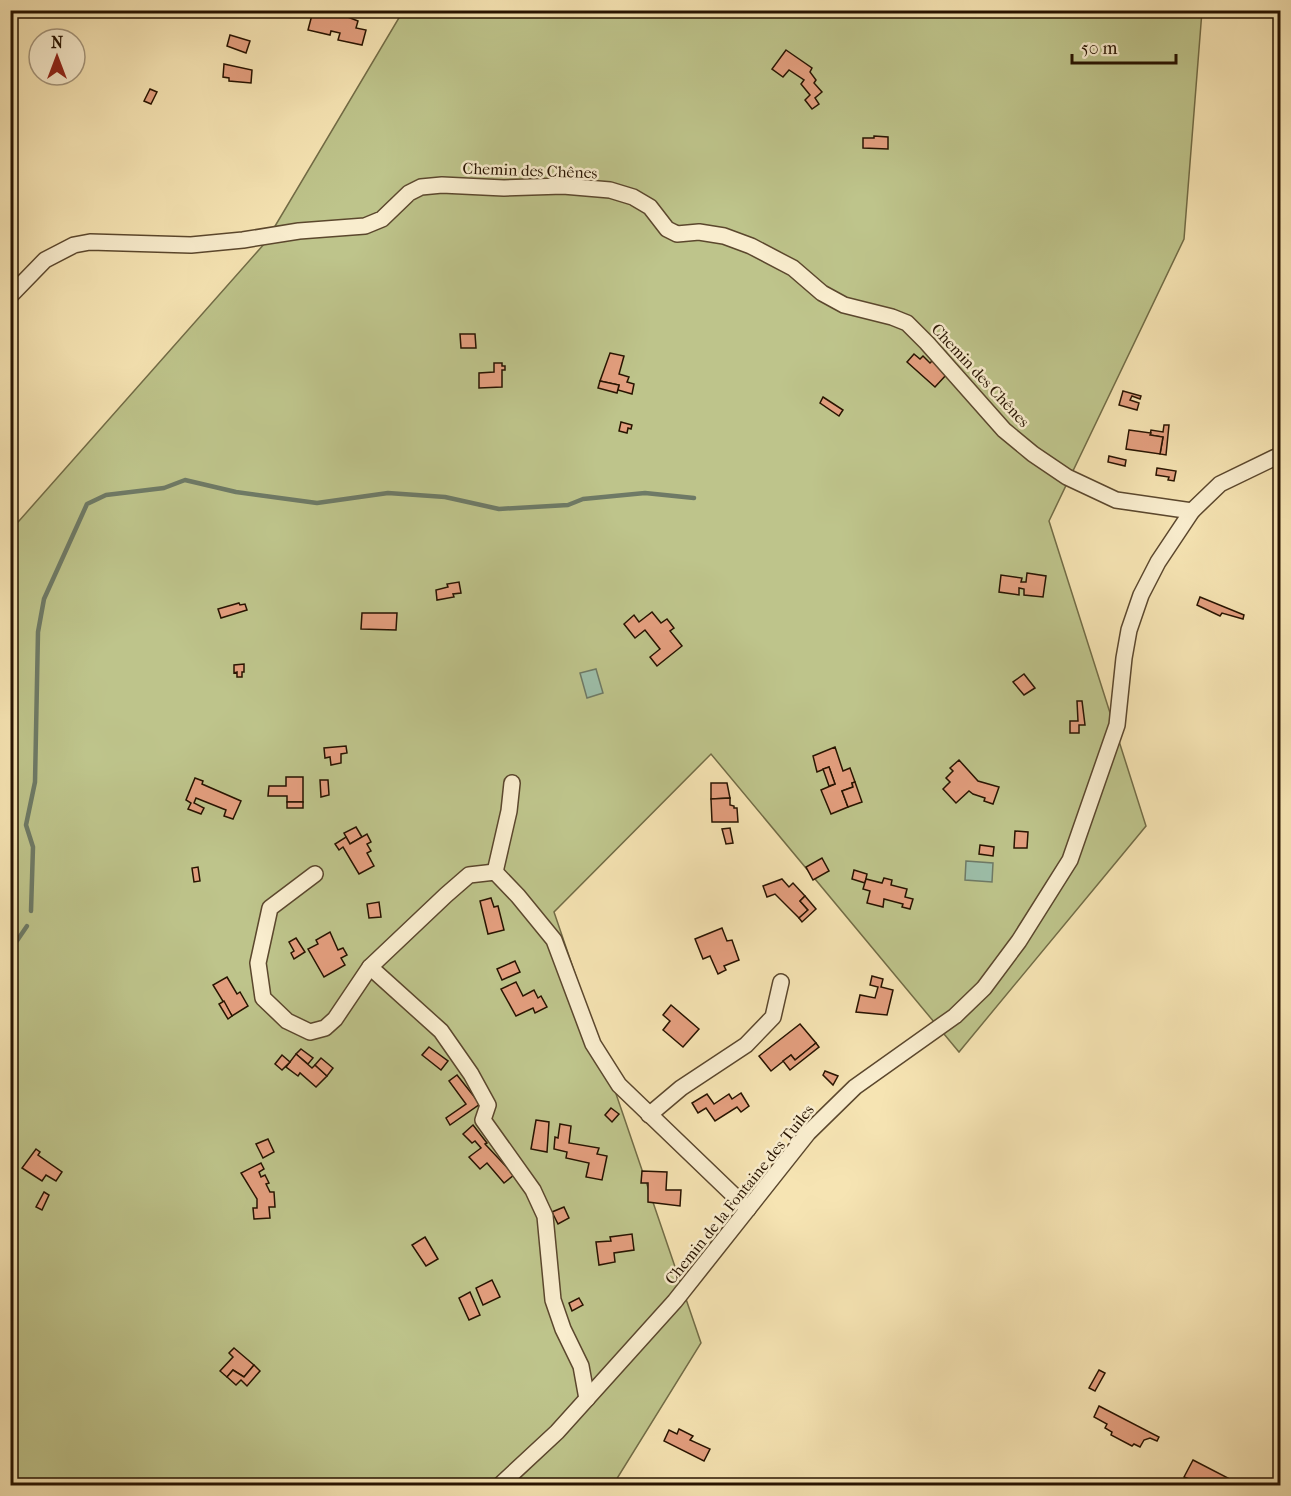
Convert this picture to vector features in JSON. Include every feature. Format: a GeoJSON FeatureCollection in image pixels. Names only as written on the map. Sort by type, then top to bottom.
{"type":"FeatureCollection","features":[{"type":"Feature","properties":{"kind":"street","name":"Chemin des Chênes"},"geometry":{"type":"LineString","coordinates":[[10,296],[45,260],[74,245],[90,242],[191,245],[298,231],[365,226],[382,219],[409,193],[421,187],[442,185],[504,188],[563,186],[610,190],[633,196],[650,207],[667,229],[677,234],[699,232],[724,236],[751,246],[793,268],[822,293],[844,305],[907,323],[1004,430],[1033,454],[1067,477],[1116,500],[1192,511]]}},
{"type":"Feature","properties":{"kind":"street","name":"Chemin de la Fontaine des Tuiles"},"geometry":{"type":"LineString","coordinates":[[499,1485],[557,1432],[675,1301],[808,1133],[855,1087],[955,1016],[984,988],[1019,940],[1070,860],[1117,724],[1129,630],[1141,595],[1158,562],[1192,511],[1220,484],[1281,455]]}},
{"type":"Feature","properties":{"kind":"street"},"geometry":{"type":"LineString","coordinates":[[495,872],[509,811],[512,783]]}},
{"type":"Feature","properties":{"kind":"street"},"geometry":{"type":"LineString","coordinates":[[495,872],[554,940],[593,1044],[619,1084],[748,1209]]}},
{"type":"Feature","properties":{"kind":"street"},"geometry":{"type":"LineString","coordinates":[[315,874],[270,908],[258,963],[263,998],[287,1021],[310,1032],[325,1028],[335,1019],[370,967],[446,894],[469,875],[495,872]]}},
{"type":"Feature","properties":{"kind":"street"},"geometry":{"type":"LineString","coordinates":[[370,967],[441,1031],[471,1074],[488,1105],[483,1120],[533,1190],[545,1216],[553,1300],[580,1366],[587,1399]]}},
{"type":"Feature","properties":{"kind":"street"},"geometry":{"type":"LineString","coordinates":[[649,1115],[681,1088],[746,1045],[773,1017],[781,982]]}},
{"type":"Feature","properties":{"kind":"green space"},"geometry":{"type":"Polygon","coordinates":[[[403,11],[1202,11],[1184,239],[1049,521],[1146,826],[959,1052],[711,754],[554,912],[701,1343],[613,1485],[11,1486],[11,530],[265,243],[403,11]]]}},
{"type":"Feature","properties":{"kind":"shaded area"},"geometry":{"type":"Polygon","coordinates":[[[596,669],[603,693],[587,698],[580,673],[596,669]]]}},
{"type":"Feature","properties":{"kind":"shaded area"},"geometry":{"type":"Polygon","coordinates":[[[966,861],[993,863],[992,882],[965,880],[966,861]]]}},
{"type":"Feature","properties":{"kind":"building"},"geometry":{"type":"Polygon","coordinates":[[[313,11],[339,17],[340,14],[358,21],[356,28],[366,30],[362,45],[338,40],[340,33],[331,31],[330,35],[308,30],[313,11]]]}},
{"type":"Feature","properties":{"kind":"building"},"geometry":{"type":"Polygon","coordinates":[[[230,35],[250,41],[246,53],[227,46],[230,35]]]}},
{"type":"Feature","properties":{"kind":"building"},"geometry":{"type":"Polygon","coordinates":[[[786,50],[812,68],[810,72],[816,80],[814,83],[822,92],[815,98],[819,104],[812,109],[805,100],[810,95],[801,84],[804,80],[789,70],[783,77],[772,69],[786,50]]]}},
{"type":"Feature","properties":{"kind":"building"},"geometry":{"type":"Polygon","coordinates":[[[224,64],[252,70],[251,83],[229,81],[229,78],[223,77],[224,64]]]}},
{"type":"Feature","properties":{"kind":"building"},"geometry":{"type":"Polygon","coordinates":[[[150,89],[157,92],[151,104],[144,101],[150,89]]]}},
{"type":"Feature","properties":{"kind":"building"},"geometry":{"type":"Polygon","coordinates":[[[874,136],[888,137],[888,149],[863,148],[863,138],[874,138],[874,136]]]}},
{"type":"Feature","properties":{"kind":"building"},"geometry":{"type":"Polygon","coordinates":[[[460,334],[475,334],[476,348],[461,348],[460,334]]]}},
{"type":"Feature","properties":{"kind":"building"},"geometry":{"type":"Polygon","coordinates":[[[610,353],[624,356],[619,374],[629,377],[627,382],[634,384],[632,394],[618,390],[619,385],[600,381],[610,353]]]}},
{"type":"Feature","properties":{"kind":"building"},"geometry":{"type":"Polygon","coordinates":[[[914,354],[920,359],[923,356],[930,363],[933,360],[947,374],[935,387],[907,362],[914,354]]]}},
{"type":"Feature","properties":{"kind":"building"},"geometry":{"type":"Polygon","coordinates":[[[494,363],[502,363],[502,366],[505,366],[505,370],[502,370],[502,387],[479,388],[479,373],[494,372],[494,363]]]}},
{"type":"Feature","properties":{"kind":"building"},"geometry":{"type":"Polygon","coordinates":[[[600,381],[619,385],[617,393],[598,388],[600,381]]]}},
{"type":"Feature","properties":{"kind":"building"},"geometry":{"type":"Polygon","coordinates":[[[1123,391],[1141,396],[1140,399],[1132,396],[1130,400],[1139,403],[1137,410],[1119,405],[1123,391]]]}},
{"type":"Feature","properties":{"kind":"building"},"geometry":{"type":"Polygon","coordinates":[[[823,397],[843,410],[839,416],[820,403],[823,397]]]}},
{"type":"Feature","properties":{"kind":"building"},"geometry":{"type":"Polygon","coordinates":[[[621,422],[632,425],[631,429],[628,428],[627,433],[619,431],[621,422]]]}},
{"type":"Feature","properties":{"kind":"building"},"geometry":{"type":"Polygon","coordinates":[[[1164,425],[1169,425],[1166,455],[1160,454],[1163,437],[1150,435],[1151,430],[1163,432],[1164,425]]]}},
{"type":"Feature","properties":{"kind":"building"},"geometry":{"type":"Polygon","coordinates":[[[1129,430],[1163,437],[1160,454],[1126,449],[1129,430]]]}},
{"type":"Feature","properties":{"kind":"building"},"geometry":{"type":"Polygon","coordinates":[[[1109,456],[1126,460],[1125,466],[1108,462],[1109,456]]]}},
{"type":"Feature","properties":{"kind":"building"},"geometry":{"type":"Polygon","coordinates":[[[1157,468],[1176,471],[1174,481],[1168,480],[1169,477],[1156,475],[1157,468]]]}},
{"type":"Feature","properties":{"kind":"building"},"geometry":{"type":"Polygon","coordinates":[[[1027,573],[1046,576],[1043,597],[1024,595],[1024,589],[1019,588],[1019,595],[999,592],[1001,575],[1022,578],[1021,582],[1026,582],[1027,573]]]}},
{"type":"Feature","properties":{"kind":"building"},"geometry":{"type":"Polygon","coordinates":[[[459,582],[461,593],[453,594],[454,597],[437,600],[436,590],[448,587],[447,584],[459,582]]]}},
{"type":"Feature","properties":{"kind":"building"},"geometry":{"type":"Polygon","coordinates":[[[1200,597],[1244,615],[1243,619],[1222,613],[1220,616],[1197,605],[1200,597]]]}},
{"type":"Feature","properties":{"kind":"building"},"geometry":{"type":"Polygon","coordinates":[[[239,603],[240,605],[245,604],[247,610],[221,618],[218,609],[239,603]]]}},
{"type":"Feature","properties":{"kind":"building"},"geometry":{"type":"Polygon","coordinates":[[[652,612],[661,623],[667,619],[674,628],[670,631],[682,646],[657,666],[650,657],[660,649],[645,630],[635,638],[624,624],[634,615],[639,622],[652,612]]]}},
{"type":"Feature","properties":{"kind":"building"},"geometry":{"type":"Polygon","coordinates":[[[362,613],[397,613],[396,630],[361,629],[362,613]]]}},
{"type":"Feature","properties":{"kind":"building"},"geometry":{"type":"Polygon","coordinates":[[[244,664],[242,677],[237,677],[237,672],[234,673],[234,665],[244,664]]]}},
{"type":"Feature","properties":{"kind":"building"},"geometry":{"type":"Polygon","coordinates":[[[1024,674],[1035,688],[1024,695],[1013,682],[1024,674]]]}},
{"type":"Feature","properties":{"kind":"building"},"geometry":{"type":"Polygon","coordinates":[[[1077,701],[1082,701],[1085,725],[1079,725],[1079,733],[1070,733],[1070,721],[1078,721],[1077,701]]]}},
{"type":"Feature","properties":{"kind":"building"},"geometry":{"type":"Polygon","coordinates":[[[346,746],[347,753],[341,754],[341,763],[331,765],[330,757],[325,758],[324,748],[346,746]]]}},
{"type":"Feature","properties":{"kind":"building"},"geometry":{"type":"Polygon","coordinates":[[[835,747],[843,771],[850,768],[855,782],[852,783],[853,787],[842,791],[848,807],[831,814],[821,790],[835,784],[829,767],[817,772],[813,756],[835,747]]]}},
{"type":"Feature","properties":{"kind":"building"},"geometry":{"type":"Polygon","coordinates":[[[959,760],[978,781],[999,787],[993,804],[969,791],[956,803],[943,789],[950,782],[946,778],[953,771],[950,768],[959,760]]]}},
{"type":"Feature","properties":{"kind":"building"},"geometry":{"type":"Polygon","coordinates":[[[829,767],[835,784],[829,786],[823,769],[829,767]]]}},
{"type":"Feature","properties":{"kind":"building"},"geometry":{"type":"Polygon","coordinates":[[[286,777],[303,777],[303,802],[287,802],[287,796],[268,796],[269,786],[286,786],[286,777]]]}},
{"type":"Feature","properties":{"kind":"building"},"geometry":{"type":"Polygon","coordinates":[[[195,778],[203,781],[202,784],[241,801],[233,819],[224,816],[226,810],[196,798],[194,803],[204,808],[201,814],[188,809],[191,803],[186,800],[195,778]]]}},
{"type":"Feature","properties":{"kind":"building"},"geometry":{"type":"Polygon","coordinates":[[[320,780],[328,780],[329,795],[321,797],[320,780]]]}},
{"type":"Feature","properties":{"kind":"building"},"geometry":{"type":"Polygon","coordinates":[[[855,782],[862,802],[848,807],[842,791],[853,787],[852,783],[855,782]]]}},
{"type":"Feature","properties":{"kind":"building"},"geometry":{"type":"Polygon","coordinates":[[[711,783],[727,783],[730,798],[711,799],[711,783]]]}},
{"type":"Feature","properties":{"kind":"building"},"geometry":{"type":"Polygon","coordinates":[[[730,798],[730,805],[737,808],[738,822],[712,822],[711,799],[730,798]]]}},
{"type":"Feature","properties":{"kind":"building"},"geometry":{"type":"Polygon","coordinates":[[[287,802],[303,802],[303,808],[287,808],[287,802]]]}},
{"type":"Feature","properties":{"kind":"building"},"geometry":{"type":"Polygon","coordinates":[[[356,827],[362,837],[350,844],[344,833],[356,827]]]}},
{"type":"Feature","properties":{"kind":"building"},"geometry":{"type":"Polygon","coordinates":[[[730,828],[733,843],[726,844],[722,829],[730,828]]]}},
{"type":"Feature","properties":{"kind":"building"},"geometry":{"type":"Polygon","coordinates":[[[1015,831],[1028,832],[1027,848],[1014,848],[1015,831]]]}},
{"type":"Feature","properties":{"kind":"building"},"geometry":{"type":"Polygon","coordinates":[[[367,834],[371,842],[367,844],[371,851],[367,853],[374,866],[359,874],[343,847],[339,850],[335,844],[346,837],[350,844],[367,834]]]}},
{"type":"Feature","properties":{"kind":"building"},"geometry":{"type":"Polygon","coordinates":[[[980,845],[994,847],[993,856],[979,854],[980,845]]]}},
{"type":"Feature","properties":{"kind":"building"},"geometry":{"type":"Polygon","coordinates":[[[822,858],[829,871],[813,880],[806,867],[822,858]]]}},
{"type":"Feature","properties":{"kind":"building"},"geometry":{"type":"Polygon","coordinates":[[[198,867],[200,881],[194,882],[192,868],[198,867]]]}},
{"type":"Feature","properties":{"kind":"building"},"geometry":{"type":"Polygon","coordinates":[[[854,870],[867,874],[865,883],[852,879],[854,870]]]}},
{"type":"Feature","properties":{"kind":"building"},"geometry":{"type":"Polygon","coordinates":[[[884,878],[892,880],[891,885],[907,889],[905,897],[913,899],[910,909],[902,907],[903,904],[884,899],[883,907],[867,903],[870,891],[863,889],[866,879],[882,883],[884,878]]]}},
{"type":"Feature","properties":{"kind":"building"},"geometry":{"type":"Polygon","coordinates":[[[782,879],[789,887],[793,883],[805,896],[800,901],[808,910],[799,918],[775,894],[767,897],[763,886],[782,879]]]}},
{"type":"Feature","properties":{"kind":"building"},"geometry":{"type":"Polygon","coordinates":[[[805,896],[816,909],[802,922],[799,918],[808,910],[800,901],[805,896]]]}},
{"type":"Feature","properties":{"kind":"building"},"geometry":{"type":"Polygon","coordinates":[[[491,898],[494,907],[498,906],[504,930],[488,934],[480,901],[491,898]]]}},
{"type":"Feature","properties":{"kind":"building"},"geometry":{"type":"Polygon","coordinates":[[[379,902],[381,917],[369,918],[367,904],[379,902]]]}},
{"type":"Feature","properties":{"kind":"building"},"geometry":{"type":"Polygon","coordinates":[[[722,928],[727,941],[732,940],[739,960],[724,966],[726,970],[718,974],[710,956],[703,959],[695,939],[722,928]]]}},
{"type":"Feature","properties":{"kind":"building"},"geometry":{"type":"Polygon","coordinates":[[[330,932],[338,950],[343,948],[347,955],[341,958],[345,965],[324,977],[308,949],[318,944],[316,940],[330,932]]]}},
{"type":"Feature","properties":{"kind":"building"},"geometry":{"type":"Polygon","coordinates":[[[296,938],[305,952],[294,959],[291,953],[294,951],[289,942],[296,938]]]}},
{"type":"Feature","properties":{"kind":"building"},"geometry":{"type":"Polygon","coordinates":[[[515,961],[520,972],[502,980],[497,969],[515,961]]]}},
{"type":"Feature","properties":{"kind":"building"},"geometry":{"type":"Polygon","coordinates":[[[872,976],[883,979],[881,987],[893,990],[887,1015],[856,1012],[860,995],[875,998],[878,987],[870,985],[872,976]]]}},
{"type":"Feature","properties":{"kind":"building"},"geometry":{"type":"Polygon","coordinates":[[[227,977],[237,994],[240,992],[248,1006],[232,1016],[213,985],[227,977]]]}},
{"type":"Feature","properties":{"kind":"building"},"geometry":{"type":"Polygon","coordinates":[[[516,982],[523,996],[534,990],[538,998],[541,996],[547,1007],[535,1013],[533,1008],[516,1016],[501,989],[516,982]]]}},
{"type":"Feature","properties":{"kind":"building"},"geometry":{"type":"Polygon","coordinates":[[[224,1001],[232,1016],[228,1019],[219,1004],[224,1001]]]}},
{"type":"Feature","properties":{"kind":"building"},"geometry":{"type":"Polygon","coordinates":[[[671,1005],[699,1029],[683,1047],[663,1030],[670,1021],[663,1015],[671,1005]]]}},
{"type":"Feature","properties":{"kind":"building"},"geometry":{"type":"Polygon","coordinates":[[[800,1024],[816,1043],[795,1060],[791,1055],[771,1071],[759,1056],[800,1024]]]}},
{"type":"Feature","properties":{"kind":"building"},"geometry":{"type":"Polygon","coordinates":[[[816,1043],[819,1047],[790,1070],[783,1061],[791,1055],[795,1060],[816,1043]]]}},
{"type":"Feature","properties":{"kind":"building"},"geometry":{"type":"Polygon","coordinates":[[[429,1047],[448,1061],[441,1070],[422,1055],[429,1047]]]}},
{"type":"Feature","properties":{"kind":"building"},"geometry":{"type":"Polygon","coordinates":[[[301,1049],[313,1058],[308,1064],[296,1054],[301,1049]]]}},
{"type":"Feature","properties":{"kind":"building"},"geometry":{"type":"Polygon","coordinates":[[[296,1054],[312,1068],[315,1065],[327,1076],[316,1087],[300,1073],[298,1076],[286,1067],[296,1054]]]}},
{"type":"Feature","properties":{"kind":"building"},"geometry":{"type":"Polygon","coordinates":[[[282,1055],[290,1062],[282,1070],[275,1064],[282,1055]]]}},
{"type":"Feature","properties":{"kind":"building"},"geometry":{"type":"Polygon","coordinates":[[[321,1058],[333,1068],[327,1076],[315,1065],[321,1058]]]}},
{"type":"Feature","properties":{"kind":"building"},"geometry":{"type":"Polygon","coordinates":[[[825,1071],[838,1076],[833,1085],[823,1075],[825,1071]]]}},
{"type":"Feature","properties":{"kind":"building"},"geometry":{"type":"Polygon","coordinates":[[[457,1075],[480,1104],[450,1125],[446,1118],[466,1104],[449,1081],[457,1075]]]}},
{"type":"Feature","properties":{"kind":"building"},"geometry":{"type":"Polygon","coordinates":[[[741,1093],[749,1106],[741,1112],[737,1107],[715,1121],[706,1108],[698,1113],[692,1103],[707,1094],[714,1104],[729,1094],[732,1099],[741,1093]]]}},
{"type":"Feature","properties":{"kind":"building"},"geometry":{"type":"Polygon","coordinates":[[[611,1108],[619,1114],[612,1122],[605,1115],[611,1108]]]}},
{"type":"Feature","properties":{"kind":"building"},"geometry":{"type":"Polygon","coordinates":[[[536,1120],[549,1122],[547,1152],[531,1149],[536,1120]]]}},
{"type":"Feature","properties":{"kind":"building"},"geometry":{"type":"Polygon","coordinates":[[[560,1124],[571,1126],[569,1143],[599,1148],[597,1154],[607,1156],[602,1180],[586,1177],[589,1163],[566,1158],[567,1152],[554,1149],[555,1137],[558,1138],[560,1124]]]}},
{"type":"Feature","properties":{"kind":"building"},"geometry":{"type":"Polygon","coordinates":[[[473,1125],[487,1143],[485,1144],[514,1175],[504,1183],[487,1163],[480,1169],[469,1157],[481,1148],[475,1141],[472,1143],[463,1134],[473,1125]]]}},
{"type":"Feature","properties":{"kind":"building"},"geometry":{"type":"Polygon","coordinates":[[[268,1139],[274,1152],[263,1158],[256,1144],[268,1139]]]}},
{"type":"Feature","properties":{"kind":"building"},"geometry":{"type":"Polygon","coordinates":[[[36,1149],[40,1152],[38,1155],[62,1172],[56,1181],[46,1175],[42,1181],[22,1168],[36,1149]]]}},
{"type":"Feature","properties":{"kind":"building"},"geometry":{"type":"Polygon","coordinates":[[[261,1163],[264,1169],[259,1172],[261,1177],[265,1175],[270,1192],[274,1192],[275,1207],[269,1207],[270,1218],[254,1219],[253,1208],[257,1208],[257,1199],[241,1173],[261,1163]]]}},
{"type":"Feature","properties":{"kind":"building"},"geometry":{"type":"Polygon","coordinates":[[[642,1171],[667,1172],[666,1190],[681,1190],[680,1206],[648,1202],[648,1183],[641,1183],[642,1171]]]}},
{"type":"Feature","properties":{"kind":"building"},"geometry":{"type":"Polygon","coordinates":[[[44,1192],[49,1195],[42,1210],[36,1207],[44,1192]]]}},
{"type":"Feature","properties":{"kind":"building"},"geometry":{"type":"Polygon","coordinates":[[[564,1207],[569,1218],[558,1224],[552,1212],[564,1207]]]}},
{"type":"Feature","properties":{"kind":"building"},"geometry":{"type":"Polygon","coordinates":[[[632,1234],[634,1250],[614,1253],[615,1262],[599,1265],[596,1242],[611,1241],[610,1237],[632,1234]]]}},
{"type":"Feature","properties":{"kind":"building"},"geometry":{"type":"Polygon","coordinates":[[[425,1237],[438,1259],[426,1266],[412,1245],[425,1237]]]}},
{"type":"Feature","properties":{"kind":"building"},"geometry":{"type":"Polygon","coordinates":[[[492,1280],[500,1297],[483,1305],[476,1288],[492,1280]]]}},
{"type":"Feature","properties":{"kind":"building"},"geometry":{"type":"Polygon","coordinates":[[[470,1292],[480,1315],[469,1320],[459,1298],[470,1292]]]}},
{"type":"Feature","properties":{"kind":"building"},"geometry":{"type":"Polygon","coordinates":[[[579,1298],[583,1305],[572,1311],[569,1303],[579,1298]]]}},
{"type":"Feature","properties":{"kind":"building"},"geometry":{"type":"Polygon","coordinates":[[[234,1348],[254,1365],[244,1377],[233,1370],[227,1377],[220,1371],[233,1357],[229,1353],[234,1348]]]}},
{"type":"Feature","properties":{"kind":"building"},"geometry":{"type":"Polygon","coordinates":[[[254,1365],[260,1371],[247,1386],[241,1380],[236,1385],[227,1377],[233,1370],[244,1377],[254,1365]]]}},
{"type":"Feature","properties":{"kind":"building"},"geometry":{"type":"Polygon","coordinates":[[[1099,1370],[1105,1373],[1095,1391],[1089,1388],[1099,1370]]]}},
{"type":"Feature","properties":{"kind":"building"},"geometry":{"type":"Polygon","coordinates":[[[1099,1406],[1159,1437],[1157,1441],[1150,1438],[1144,1440],[1140,1447],[1134,1444],[1132,1446],[1111,1435],[1112,1432],[1105,1428],[1107,1424],[1094,1417],[1099,1406]]]}},
{"type":"Feature","properties":{"kind":"building"},"geometry":{"type":"Polygon","coordinates":[[[679,1429],[693,1436],[690,1440],[710,1449],[704,1461],[664,1441],[669,1430],[677,1434],[679,1429]]]}},
{"type":"Feature","properties":{"kind":"building"},"geometry":{"type":"Polygon","coordinates":[[[1193,1460],[1228,1478],[1224,1486],[1207,1486],[1184,1477],[1193,1460]]]}},
{"type":"Feature","properties":{"kind":"waterway"},"geometry":{"type":"LineString","coordinates":[[31,911],[33,847],[26,825],[35,782],[38,632],[44,599],[87,504],[106,495],[164,488],[185,480],[236,492],[317,503],[388,493],[445,497],[499,509],[568,505],[583,499],[645,493],[694,498]]}},
{"type":"Feature","properties":{"kind":"waterway"},"geometry":{"type":"LineString","coordinates":[[10,951],[27,926]]}}]}
